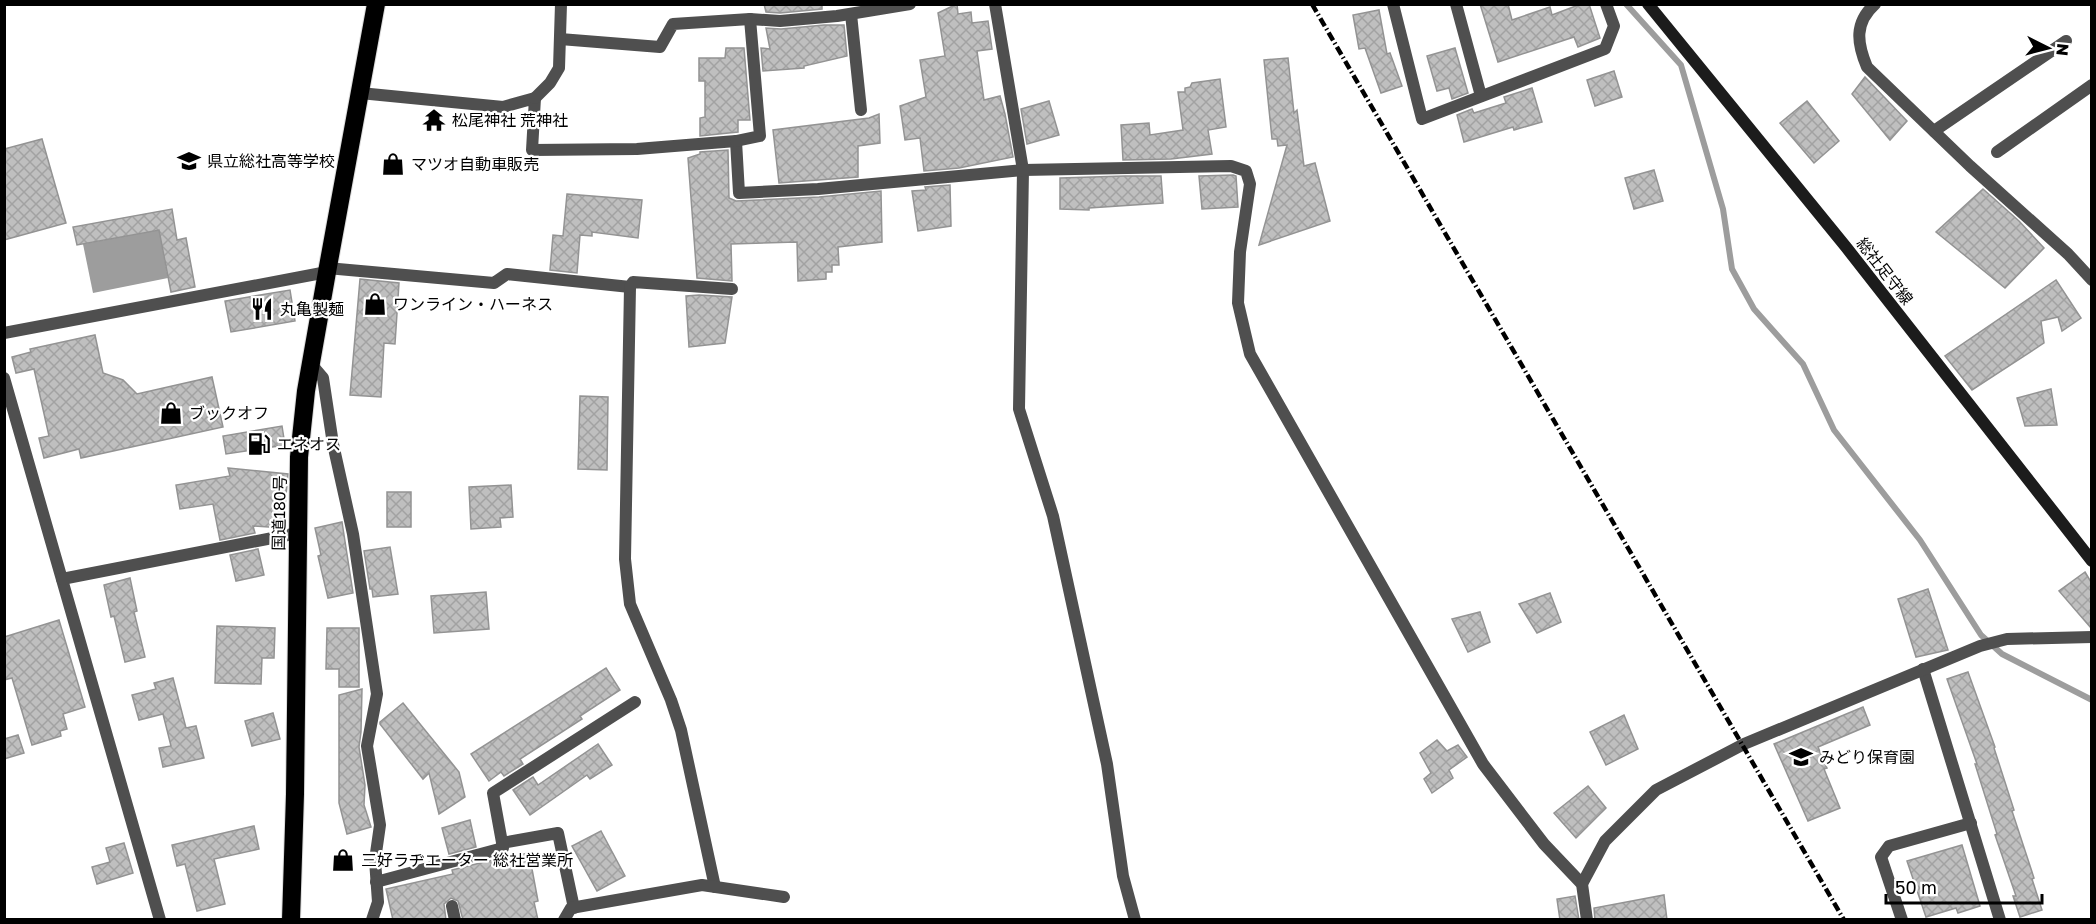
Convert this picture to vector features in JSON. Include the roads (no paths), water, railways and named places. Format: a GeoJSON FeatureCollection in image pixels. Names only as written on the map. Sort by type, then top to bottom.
{"type":"FeatureCollection","features":[{"type":"Feature","properties":{"kind":"highway","name":"国道180号"},"geometry":{"type":"LineString","coordinates":[[291,920],[295,794],[299,457],[311,364],[376,4]]}},
{"type":"Feature","properties":{"kind":"main road","name":"総社足守線"},"geometry":{"type":"LineString","coordinates":[[1648,4],[1846,246],[2091,561]]}},
{"type":"Feature","properties":{"kind":"street"},"geometry":{"type":"LineString","coordinates":[[360,93],[503,107],[535,98],[550,83],[559,68],[561,4]]}},
{"type":"Feature","properties":{"kind":"street"},"geometry":{"type":"LineString","coordinates":[[560,39],[660,47],[673,24],[750,19],[780,21],[836,10],[851,14],[910,4]]}},
{"type":"Feature","properties":{"kind":"street"},"geometry":{"type":"LineString","coordinates":[[981,4],[995,5],[1023,170],[1019,410],[1053,516],[1107,764],[1123,876],[1134,920]]}},
{"type":"Feature","properties":{"kind":"street"},"geometry":{"type":"LineString","coordinates":[[1393,4],[1422,119],[1605,49],[1614,26],[1606,4]]}},
{"type":"Feature","properties":{"kind":"street"},"geometry":{"type":"LineString","coordinates":[[1456,4],[1481,96]]}},
{"type":"Feature","properties":{"kind":"street"},"geometry":{"type":"LineString","coordinates":[[1875,4],[1859,30],[1859,48],[1867,67],[2068,254],[2091,280]]}},
{"type":"Feature","properties":{"kind":"street"},"geometry":{"type":"LineString","coordinates":[[851,14],[861,110]]}},
{"type":"Feature","properties":{"kind":"street"},"geometry":{"type":"LineString","coordinates":[[535,98],[532,150],[637,149],[736,141],[760,136],[750,19]]}},
{"type":"Feature","properties":{"kind":"street"},"geometry":{"type":"LineString","coordinates":[[1934,131],[2066,41]]}},
{"type":"Feature","properties":{"kind":"street"},"geometry":{"type":"LineString","coordinates":[[1997,152],[2091,85]]}},
{"type":"Feature","properties":{"kind":"street"},"geometry":{"type":"LineString","coordinates":[[736,141],[739,193],[818,189],[1023,170],[1232,166],[1246,171],[1250,184],[1240,252],[1238,303],[1250,354],[1484,764],[1544,844],[1582,884],[1587,920]]}},
{"type":"Feature","properties":{"kind":"street"},"geometry":{"type":"LineString","coordinates":[[4,333],[327,270],[494,283],[507,274],[630,287]]}},
{"type":"Feature","properties":{"kind":"street"},"geometry":{"type":"LineString","coordinates":[[715,887],[681,730],[671,700],[630,604],[625,559],[630,287],[633,282],[732,289]]}},
{"type":"Feature","properties":{"kind":"street"},"geometry":{"type":"LineString","coordinates":[[311,364],[323,378],[333,444],[353,534],[377,693],[367,746],[380,825],[375,860],[378,902],[372,920]]}},
{"type":"Feature","properties":{"kind":"street"},"geometry":{"type":"LineString","coordinates":[[5,380],[160,920]]}},
{"type":"Feature","properties":{"kind":"street"},"geometry":{"type":"LineString","coordinates":[[62,579],[298,533]]}},
{"type":"Feature","properties":{"kind":"street"},"geometry":{"type":"LineString","coordinates":[[1582,884],[1605,841],[1656,790],[1744,744],[1980,646],[2007,639],[2091,638]]}},
{"type":"Feature","properties":{"kind":"street"},"geometry":{"type":"LineString","coordinates":[[1923,669],[2000,920]]}},
{"type":"Feature","properties":{"kind":"street"},"geometry":{"type":"LineString","coordinates":[[376,882],[503,848],[493,793],[635,702]]}},
{"type":"Feature","properties":{"kind":"street"},"geometry":{"type":"LineString","coordinates":[[1902,920],[1881,857],[1885,851],[1889,846],[1971,823]]}},
{"type":"Feature","properties":{"kind":"street"},"geometry":{"type":"LineString","coordinates":[[502,843],[558,832],[574,908]]}},
{"type":"Feature","properties":{"kind":"street"},"geometry":{"type":"LineString","coordinates":[[564,920],[571,908],[702,885],[784,897]]}},
{"type":"Feature","properties":{"kind":"street"},"geometry":{"type":"LineString","coordinates":[[452,906],[454,920]]}},
{"type":"Feature","properties":{"kind":"waterway"},"geometry":{"type":"LineString","coordinates":[[1626,4],[1681,65],[1723,209],[1732,269],[1754,309],[1803,364],[1834,430],[1920,540],[1981,635],[2002,654],[2092,700]]}},
{"type":"Feature","properties":{"kind":"railway"},"geometry":{"type":"LineString","coordinates":[[1312,4],[1844,920]]}},
{"type":"Feature","properties":{"kind":"place","name":"松尾神社 荒神社"},"geometry":{"type":"Point","coordinates":[434,120]}},
{"type":"Feature","properties":{"kind":"place","name":"県立総社高等学校"},"geometry":{"type":"Point","coordinates":[189,161]}},
{"type":"Feature","properties":{"kind":"place","name":"マツオ自動車販売"},"geometry":{"type":"Point","coordinates":[393,164]}},
{"type":"Feature","properties":{"kind":"place","name":"ワンライン・ハーネス"},"geometry":{"type":"Point","coordinates":[375,304]}},
{"type":"Feature","properties":{"kind":"place","name":"丸亀製麺"},"geometry":{"type":"Point","coordinates":[262,309]}},
{"type":"Feature","properties":{"kind":"place","name":"ブックオフ"},"geometry":{"type":"Point","coordinates":[171,413]}},
{"type":"Feature","properties":{"kind":"place","name":"エネオス"},"geometry":{"type":"Point","coordinates":[259,444]}},
{"type":"Feature","properties":{"kind":"place","name":"みどり保育園"},"geometry":{"type":"Point","coordinates":[1801,757]}},
{"type":"Feature","properties":{"kind":"place","name":"三好ラヂエーター 総社営業所"},"geometry":{"type":"Point","coordinates":[343,860]}}]}
